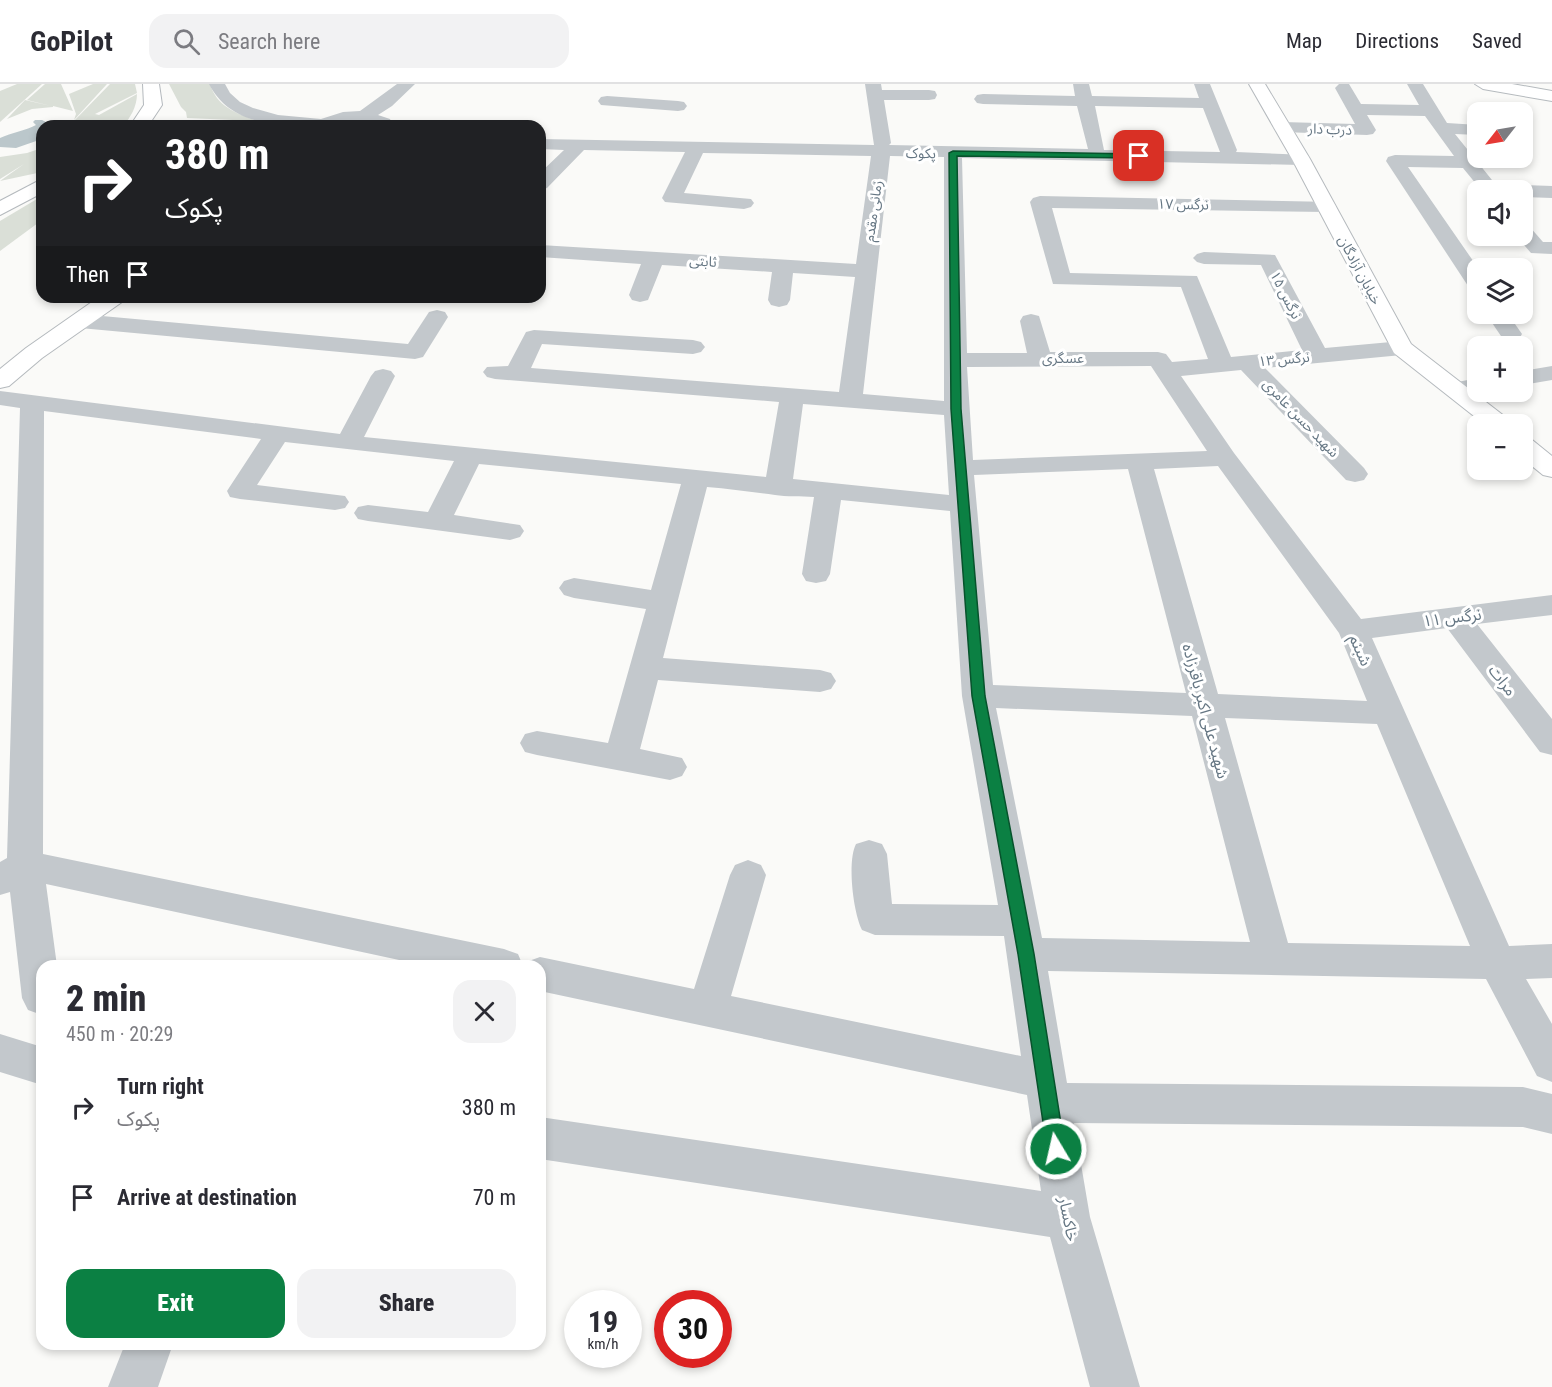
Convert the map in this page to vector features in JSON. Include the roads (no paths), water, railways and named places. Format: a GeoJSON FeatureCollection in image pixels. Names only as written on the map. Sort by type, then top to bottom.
{"type":"FeatureCollection","features":[{"type":"Feature","properties":{"kind":"main road"},"geometry":{"type":"LineString","coordinates":[[143,120],[153,105],[151,84]]}},
{"type":"Feature","properties":{"kind":"main road","name":"خیابان آزادگان"},"geometry":{"type":"LineString","coordinates":[[1257,84],[1299,155],[1402,348],[1467,387]]}},
{"type":"Feature","properties":{"kind":"main road"},"geometry":{"type":"LineString","coordinates":[[1483,84],[1552,96]]}},
{"type":"Feature","properties":{"kind":"main road"},"geometry":{"type":"LineString","coordinates":[[0,187],[36,179]]}},
{"type":"Feature","properties":{"kind":"main road"},"geometry":{"type":"LineString","coordinates":[[0,209],[36,188]]}},
{"type":"Feature","properties":{"kind":"main road"},"geometry":{"type":"LineString","coordinates":[[0,381],[34,353],[106,303]]}},
{"type":"Feature","properties":{"kind":"main road"},"geometry":{"type":"LineString","coordinates":[[0,370],[34,353]]}},
{"type":"Feature","properties":{"kind":"main road","name":"خیابان آزادگان"},"geometry":{"type":"LineString","coordinates":[[1480,402],[1490,414]]}},
{"type":"Feature","properties":{"kind":"main road"},"geometry":{"type":"LineString","coordinates":[[1533,453],[1552,469]]}},
{"type":"Feature","properties":{"kind":"street"},"geometry":{"type":"LineString","coordinates":[[217,84],[220,95],[236,106],[252,114],[277,120]]}},
{"type":"Feature","properties":{"kind":"street"},"geometry":{"type":"LineString","coordinates":[[364,116],[386,102],[407,84]]}},
{"type":"Feature","properties":{"kind":"street"},"geometry":{"type":"LineString","coordinates":[[546,178],[591,131],[616,84]]}},
{"type":"Feature","properties":{"kind":"street"},"geometry":{"type":"LineString","coordinates":[[1415,84],[1441,129],[1483,180]]}},
{"type":"Feature","properties":{"kind":"street"},"geometry":{"type":"LineString","coordinates":[[1202,85],[1228,150]]}},
{"type":"Feature","properties":{"kind":"street","name":"درب دار"},"geometry":{"type":"LineString","coordinates":[[1282,127],[1367,130],[1342,88]]}},
{"type":"Feature","properties":{"kind":"street"},"geometry":{"type":"LineString","coordinates":[[874,89],[929,95]]}},
{"type":"Feature","properties":{"kind":"street","name":"زمانی مقدم"},"geometry":{"type":"LineString","coordinates":[[850,401],[882,147],[874,89]]}},
{"type":"Feature","properties":{"kind":"street"},"geometry":{"type":"LineString","coordinates":[[983,99],[1083,93],[1209,103]]}},
{"type":"Feature","properties":{"kind":"street"},"geometry":{"type":"LineString","coordinates":[[1083,93],[1096,147]]}},
{"type":"Feature","properties":{"kind":"street"},"geometry":{"type":"LineString","coordinates":[[607,101],[678,105]]}},
{"type":"Feature","properties":{"kind":"street"},"geometry":{"type":"LineString","coordinates":[[1354,109],[1431,111]]}},
{"type":"Feature","properties":{"kind":"street"},"geometry":{"type":"LineString","coordinates":[[333,120],[364,116],[377,120]]}},
{"type":"Feature","properties":{"kind":"street"},"geometry":{"type":"LineString","coordinates":[[1441,129],[1467,130]]}},
{"type":"Feature","properties":{"kind":"street","name":"پکوک"},"geometry":{"type":"LineString","coordinates":[[546,134],[591,131],[811,146]]}},
{"type":"Feature","properties":{"kind":"street","name":"پکوک"},"geometry":{"type":"LineString","coordinates":[[546,142],[591,131],[697,147],[1096,147],[1228,150],[1299,155]]}},
{"type":"Feature","properties":{"kind":"street"},"geometry":{"type":"LineString","coordinates":[[697,147],[672,198],[744,203]]}},
{"type":"Feature","properties":{"kind":"street","name":"پکوک"},"geometry":{"type":"LineString","coordinates":[[882,147],[953,153],[1299,155]]}},
{"type":"Feature","properties":{"kind":"street","name":"خاکسار"},"geometry":{"type":"LineString","coordinates":[[953,153],[956,409],[978,696],[1023,938],[1067,1217],[1115,1387]]}},
{"type":"Feature","properties":{"kind":"street"},"geometry":{"type":"LineString","coordinates":[[1466,162],[1395,161],[1467,268]]}},
{"type":"Feature","properties":{"kind":"street"},"geometry":{"type":"LineString","coordinates":[[1533,191],[1552,192]]}},
{"type":"Feature","properties":{"kind":"street","name":"نرگس ۱۷"},"geometry":{"type":"LineString","coordinates":[[1234,363],[1189,281],[1061,279],[1041,202],[1326,206]]}},
{"type":"Feature","properties":{"kind":"street"},"geometry":{"type":"LineString","coordinates":[[1533,243],[1538,249],[1552,249]]}},
{"type":"Feature","properties":{"kind":"street","name":"ثابتی"},"geometry":{"type":"LineString","coordinates":[[546,250],[865,271]]}},
{"type":"Feature","properties":{"kind":"street"},"geometry":{"type":"LineString","coordinates":[[640,295],[654,258]]}},
{"type":"Feature","properties":{"kind":"street","name":"نرگس ۱۵"},"geometry":{"type":"LineString","coordinates":[[1204,258],[1268,259],[1317,356]]}},
{"type":"Feature","properties":{"kind":"street"},"geometry":{"type":"LineString","coordinates":[[779,300],[783,266]]}},
{"type":"Feature","properties":{"kind":"street"},"geometry":{"type":"LineString","coordinates":[[80,321],[415,352],[437,317]]}},
{"type":"Feature","properties":{"kind":"street"},"geometry":{"type":"LineString","coordinates":[[1030,321],[1040,358]]}},
{"type":"Feature","properties":{"kind":"street"},"geometry":{"type":"LineString","coordinates":[[1504,324],[1511,334]]}},
{"type":"Feature","properties":{"kind":"street"},"geometry":{"type":"LineString","coordinates":[[693,347],[534,337],[506,372],[956,409]]}},
{"type":"Feature","properties":{"kind":"street","name":"نرگس ۱۳"},"geometry":{"type":"LineString","coordinates":[[1166,370],[1402,348]]}},
{"type":"Feature","properties":{"kind":"street","name":"عسگری"},"geometry":{"type":"LineString","coordinates":[[955,360],[1158,359],[1166,370]]}},
{"type":"Feature","properties":{"kind":"street","name":"شهید حسن عامری"},"geometry":{"type":"LineString","coordinates":[[1234,363],[1355,474]]}},
{"type":"Feature","properties":{"kind":"street","name":"شبنم"},"geometry":{"type":"LineString","coordinates":[[1166,370],[1225,458],[1353,630],[1497,963],[1552,1063]]}},
{"type":"Feature","properties":{"kind":"street"},"geometry":{"type":"LineString","coordinates":[[1533,376],[1552,373]]}},
{"type":"Feature","properties":{"kind":"street"},"geometry":{"type":"LineString","coordinates":[[348,443],[383,375]]}},
{"type":"Feature","properties":{"kind":"street"},"geometry":{"type":"LineString","coordinates":[[778,488],[792,396]]}},
{"type":"Feature","properties":{"kind":"street"},"geometry":{"type":"LineString","coordinates":[[0,398],[348,443],[828,493],[962,504]]}},
{"type":"Feature","properties":{"kind":"street"},"geometry":{"type":"LineString","coordinates":[[32,402],[13,873],[36,972]]}},
{"type":"Feature","properties":{"kind":"street"},"geometry":{"type":"LineString","coordinates":[[277,435],[240,490],[335,502]]}},
{"type":"Feature","properties":{"kind":"street"},"geometry":{"type":"LineString","coordinates":[[437,522],[470,456]]}},
{"type":"Feature","properties":{"kind":"street"},"geometry":{"type":"LineString","coordinates":[[960,468],[1225,458]]}},
{"type":"Feature","properties":{"kind":"street","name":"شهید علی اکبر باقرزاده"},"geometry":{"type":"LineString","coordinates":[[1139,461],[1274,960]]}},
{"type":"Feature","properties":{"kind":"street"},"geometry":{"type":"LineString","coordinates":[[621,758],[696,479]]}},
{"type":"Feature","properties":{"kind":"street"},"geometry":{"type":"LineString","coordinates":[[816,574],[828,493]]}},
{"type":"Feature","properties":{"kind":"street"},"geometry":{"type":"LineString","coordinates":[[368,513],[510,531]]}},
{"type":"Feature","properties":{"kind":"street"},"geometry":{"type":"LineString","coordinates":[[574,588],[663,602]]}},
{"type":"Feature","properties":{"kind":"street","name":"نرگس ۱۱"},"geometry":{"type":"LineString","coordinates":[[1353,630],[1552,605]]}},
{"type":"Feature","properties":{"kind":"street","name":"مرات"},"geometry":{"type":"LineString","coordinates":[[1455,617],[1552,743]]}},
{"type":"Feature","properties":{"kind":"street"},"geometry":{"type":"LineString","coordinates":[[645,668],[820,681]]}},
{"type":"Feature","properties":{"kind":"street"},"geometry":{"type":"LineString","coordinates":[[978,696],[1388,713]]}},
{"type":"Feature","properties":{"kind":"street"},"geometry":{"type":"LineString","coordinates":[[537,743],[670,767]]}},
{"type":"Feature","properties":{"kind":"street"},"geometry":{"type":"LineString","coordinates":[[869,854],[875,919],[1023,938],[1274,960],[1497,963],[1552,961]]}},
{"type":"Feature","properties":{"kind":"street"},"geometry":{"type":"LineString","coordinates":[[13,873],[472,960]]}},
{"type":"Feature","properties":{"kind":"street"},"geometry":{"type":"LineString","coordinates":[[707,1009],[748,875]]}},
{"type":"Feature","properties":{"kind":"street"},"geometry":{"type":"LineString","coordinates":[[546,975],[707,1009],[1047,1092],[1523,1107],[1552,1114]]}},
{"type":"Feature","properties":{"kind":"street"},"geometry":{"type":"LineString","coordinates":[[0,1053],[36,1064]]}},
{"type":"Feature","properties":{"kind":"street"},"geometry":{"type":"LineString","coordinates":[[546,1139],[1067,1217]]}},
{"type":"Feature","properties":{"kind":"street"},"geometry":{"type":"LineString","coordinates":[[133,1387],[147,1350]]}}]}
